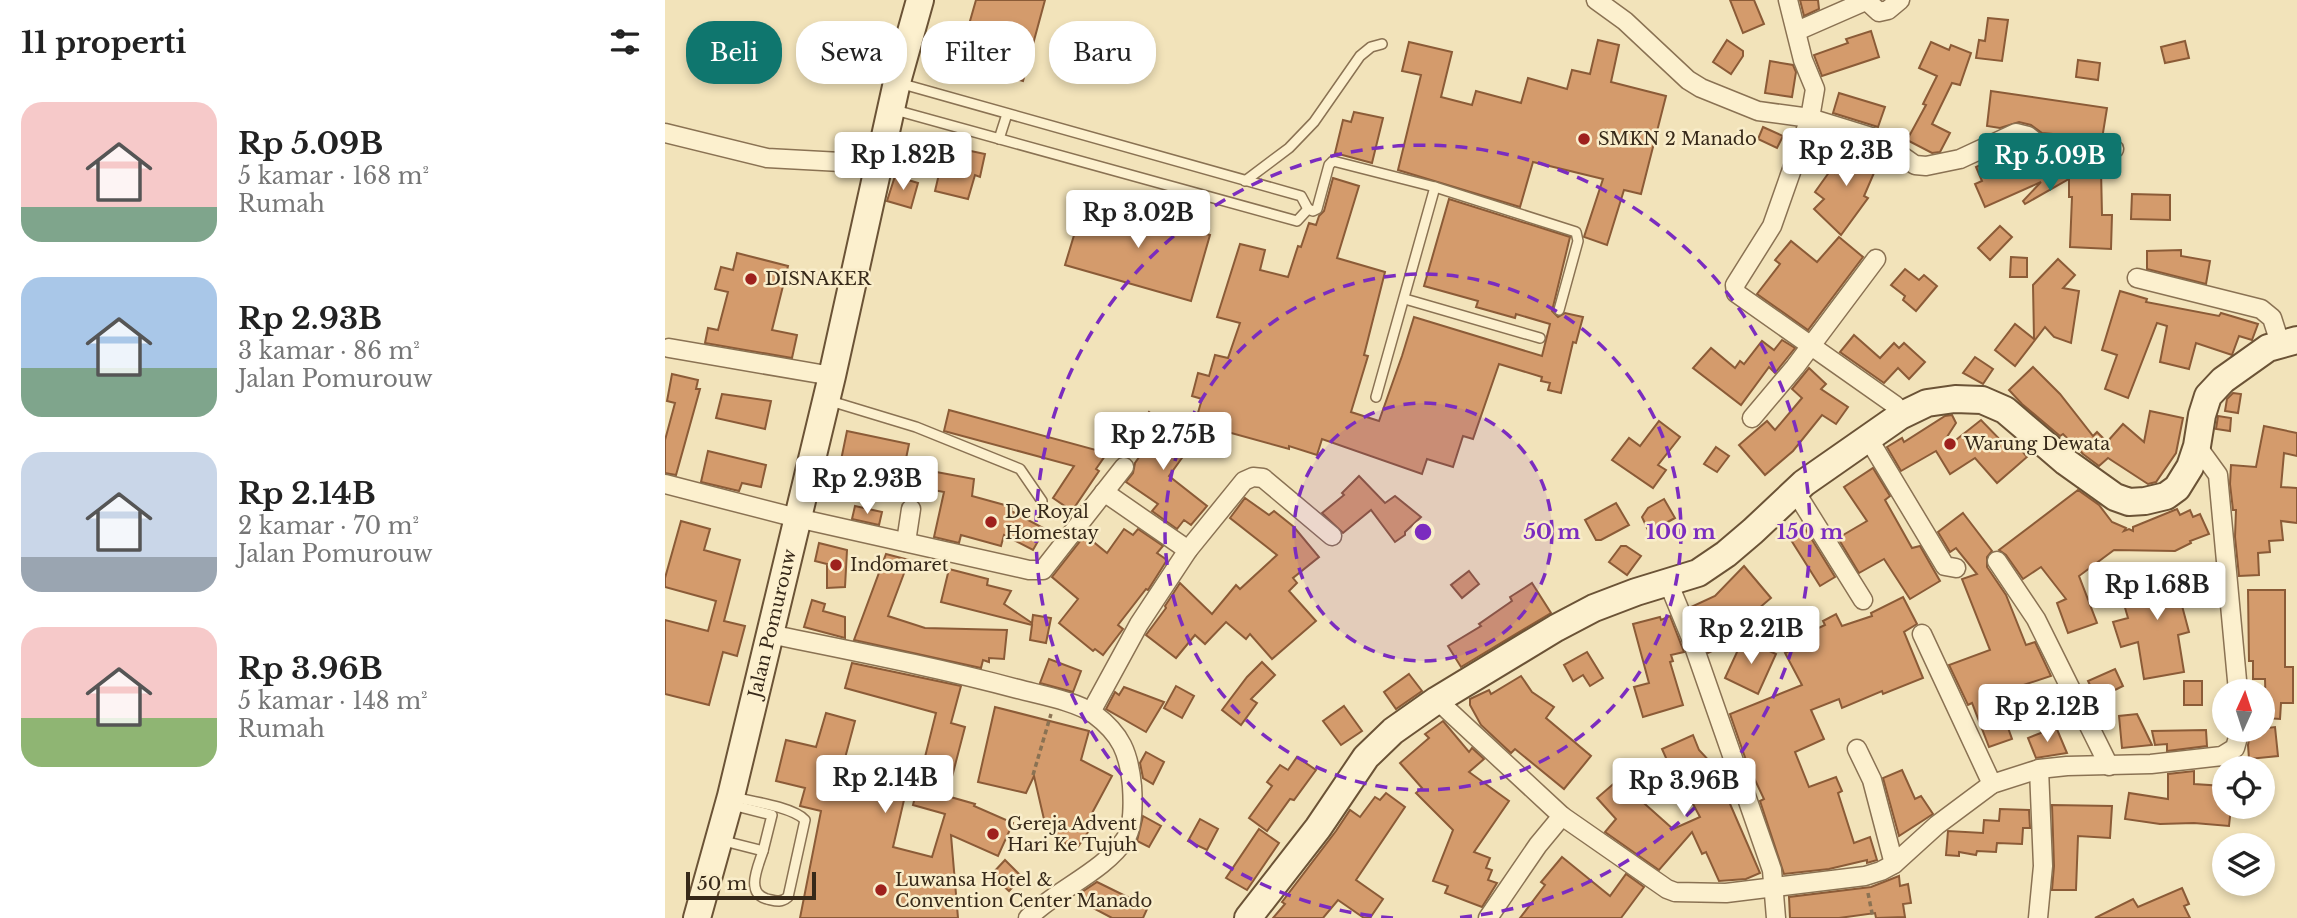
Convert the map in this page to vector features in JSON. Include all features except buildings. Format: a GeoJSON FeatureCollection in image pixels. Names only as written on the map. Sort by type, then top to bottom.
{"type":"FeatureCollection","features":[{"type":"Feature","properties":{"kind":"street","name":"Jalan Pomurouw"},"geometry":{"type":"LineString","coordinates":[[907,48],[921,0]]}},
{"type":"Feature","properties":{"kind":"street"},"geometry":{"type":"LineString","coordinates":[[1596,0],[1625,21],[1688,80],[1701,88],[1758,111],[1810,118],[1878,139],[1911,163],[1920,166],[1960,159],[2016,134],[2028,136],[2048,152],[2062,157],[2114,149]]}},
{"type":"Feature","properties":{"kind":"street"},"geometry":{"type":"LineString","coordinates":[[1788,0],[1804,60],[1815,89],[1810,118],[1772,226],[1735,285],[1736,293],[1895,405],[1901,416]]}},
{"type":"Feature","properties":{"kind":"street"},"geometry":{"type":"LineString","coordinates":[[1797,31],[1867,1],[1879,12],[1888,10],[1900,0]]}},
{"type":"Feature","properties":{"kind":"street","name":"Jalan Pomurouw"},"geometry":{"type":"LineString","coordinates":[[697,918],[730,800],[829,388],[897,84]]}},
{"type":"Feature","properties":{"kind":"street"},"geometry":{"type":"LineString","coordinates":[[665,133],[767,158],[878,164]]}},
{"type":"Feature","properties":{"kind":"street"},"geometry":{"type":"LineString","coordinates":[[1752,418],[1812,346],[1876,259]]}},
{"type":"Feature","properties":{"kind":"street"},"geometry":{"type":"LineString","coordinates":[[1248,918],[1318,828],[1366,757],[1393,731],[1437,700],[1594,608],[1697,573],[1726,554],[1795,491],[1901,416],[1927,403],[1955,399],[1982,400],[2005,410],[2066,462],[2115,496],[2129,502],[2166,496],[2177,488],[2190,467],[2209,396],[2223,380],[2249,360],[2289,342],[2272,318],[2261,309],[2137,278]]}},
{"type":"Feature","properties":{"kind":"street"},"geometry":{"type":"LineString","coordinates":[[670,348],[829,388]]}},
{"type":"Feature","properties":{"kind":"street"},"geometry":{"type":"LineString","coordinates":[[1868,438],[1898,492],[1945,566],[1956,568]]}},
{"type":"Feature","properties":{"kind":"street"},"geometry":{"type":"LineString","coordinates":[[2197,446],[2218,475],[2237,679]]}},
{"type":"Feature","properties":{"kind":"street"},"geometry":{"type":"LineString","coordinates":[[665,484],[797,518],[1021,569],[1043,570],[1124,467]]}},
{"type":"Feature","properties":{"kind":"street"},"geometry":{"type":"LineString","coordinates":[[1090,712],[1139,624],[1188,550],[1244,481],[1253,477],[1263,478],[1332,536]]}},
{"type":"Feature","properties":{"kind":"street"},"geometry":{"type":"LineString","coordinates":[[1795,491],[1863,600]]}},
{"type":"Feature","properties":{"kind":"street"},"geometry":{"type":"LineString","coordinates":[[1104,492],[1188,550]]}},
{"type":"Feature","properties":{"kind":"street"},"geometry":{"type":"LineString","coordinates":[[906,542],[911,509]]}},
{"type":"Feature","properties":{"kind":"street"},"geometry":{"type":"LineString","coordinates":[[1997,561],[2036,619],[2109,766]]}},
{"type":"Feature","properties":{"kind":"street"},"geometry":{"type":"LineString","coordinates":[[1668,582],[1691,638],[1772,870],[1776,918]]}},
{"type":"Feature","properties":{"kind":"street"},"geometry":{"type":"LineString","coordinates":[[769,634],[1055,699],[1090,712],[1108,726],[1125,747],[1131,772],[1133,802],[1128,836],[1108,860],[1076,880],[1028,918]]}},
{"type":"Feature","properties":{"kind":"street"},"geometry":{"type":"LineString","coordinates":[[1922,634],[1992,784]]}},
{"type":"Feature","properties":{"kind":"street"},"geometry":{"type":"LineString","coordinates":[[1437,700],[1556,811],[1675,892],[1726,893],[1865,876],[1894,864],[1937,825],[1992,784],[2039,769],[2222,756],[2235,748],[2237,742]]}},
{"type":"Feature","properties":{"kind":"street"},"geometry":{"type":"LineString","coordinates":[[1857,749],[1872,780],[1894,864]]}},
{"type":"Feature","properties":{"kind":"street"},"geometry":{"type":"LineString","coordinates":[[2038,918],[2043,866],[2039,769]]}},
{"type":"Feature","properties":{"kind":"street"},"geometry":{"type":"LineString","coordinates":[[1488,918],[1538,845],[1556,811]]}},
{"type":"Feature","properties":{"kind":"lane"},"geometry":{"type":"LineString","coordinates":[[1245,181],[1289,148],[1326,106],[1360,56],[1371,47],[1382,44]]}},
{"type":"Feature","properties":{"kind":"lane"},"geometry":{"type":"LineString","coordinates":[[904,84],[1301,196],[1308,209],[1313,211],[1317,209],[1329,165],[1333,161],[1435,187],[1576,232],[1578,241],[1559,310]]}},
{"type":"Feature","properties":{"kind":"lane"},"geometry":{"type":"LineString","coordinates":[[891,109],[1297,221],[1308,209]]}},
{"type":"Feature","properties":{"kind":"lane"},"geometry":{"type":"LineString","coordinates":[[999,139],[1007,114]]}},
{"type":"Feature","properties":{"kind":"lane"},"geometry":{"type":"LineString","coordinates":[[1376,397],[1435,187]]}},
{"type":"Feature","properties":{"kind":"lane"},"geometry":{"type":"LineString","coordinates":[[1405,299],[1540,338]]}},
{"type":"Feature","properties":{"kind":"lane"},"geometry":{"type":"LineString","coordinates":[[829,388],[1020,469],[1042,501]]}},
{"type":"Feature","properties":{"kind":"lane"},"geometry":{"type":"LineString","coordinates":[[730,800],[794,813],[805,820],[792,890],[783,901],[759,897],[754,889],[772,815],[730,800]]}},
{"type":"Feature","properties":{"kind":"lane"},"geometry":{"type":"LineString","coordinates":[[719,839],[763,851]]}},
{"type":"Feature","properties":{"kind":"path"},"geometry":{"type":"LineString","coordinates":[[1033,775],[1055,699]]}},
{"type":"Feature","properties":{"kind":"path"},"geometry":{"type":"LineString","coordinates":[[1865,876],[1873,918]]}},
{"type":"Feature","properties":{"kind":"place","name":"SMKN 2 Manado"},"geometry":{"type":"Point","coordinates":[1584,139]}},
{"type":"Feature","properties":{"kind":"place","name":"DISNAKER"},"geometry":{"type":"Point","coordinates":[751,279]}},
{"type":"Feature","properties":{"kind":"place","name":"Warung Dewata"},"geometry":{"type":"Point","coordinates":[1950,444]}},
{"type":"Feature","properties":{"kind":"place","name":"De Royal Homestay"},"geometry":{"type":"Point","coordinates":[991,522]}},
{"type":"Feature","properties":{"kind":"place","name":"Indomaret"},"geometry":{"type":"Point","coordinates":[836,565]}},
{"type":"Feature","properties":{"kind":"place","name":"Gereja Advent Hari Ke Tujuh"},"geometry":{"type":"Point","coordinates":[993,834]}},
{"type":"Feature","properties":{"kind":"place","name":"Luwansa Hotel & Convention Center Manado"},"geometry":{"type":"Point","coordinates":[881,890]}}]}
